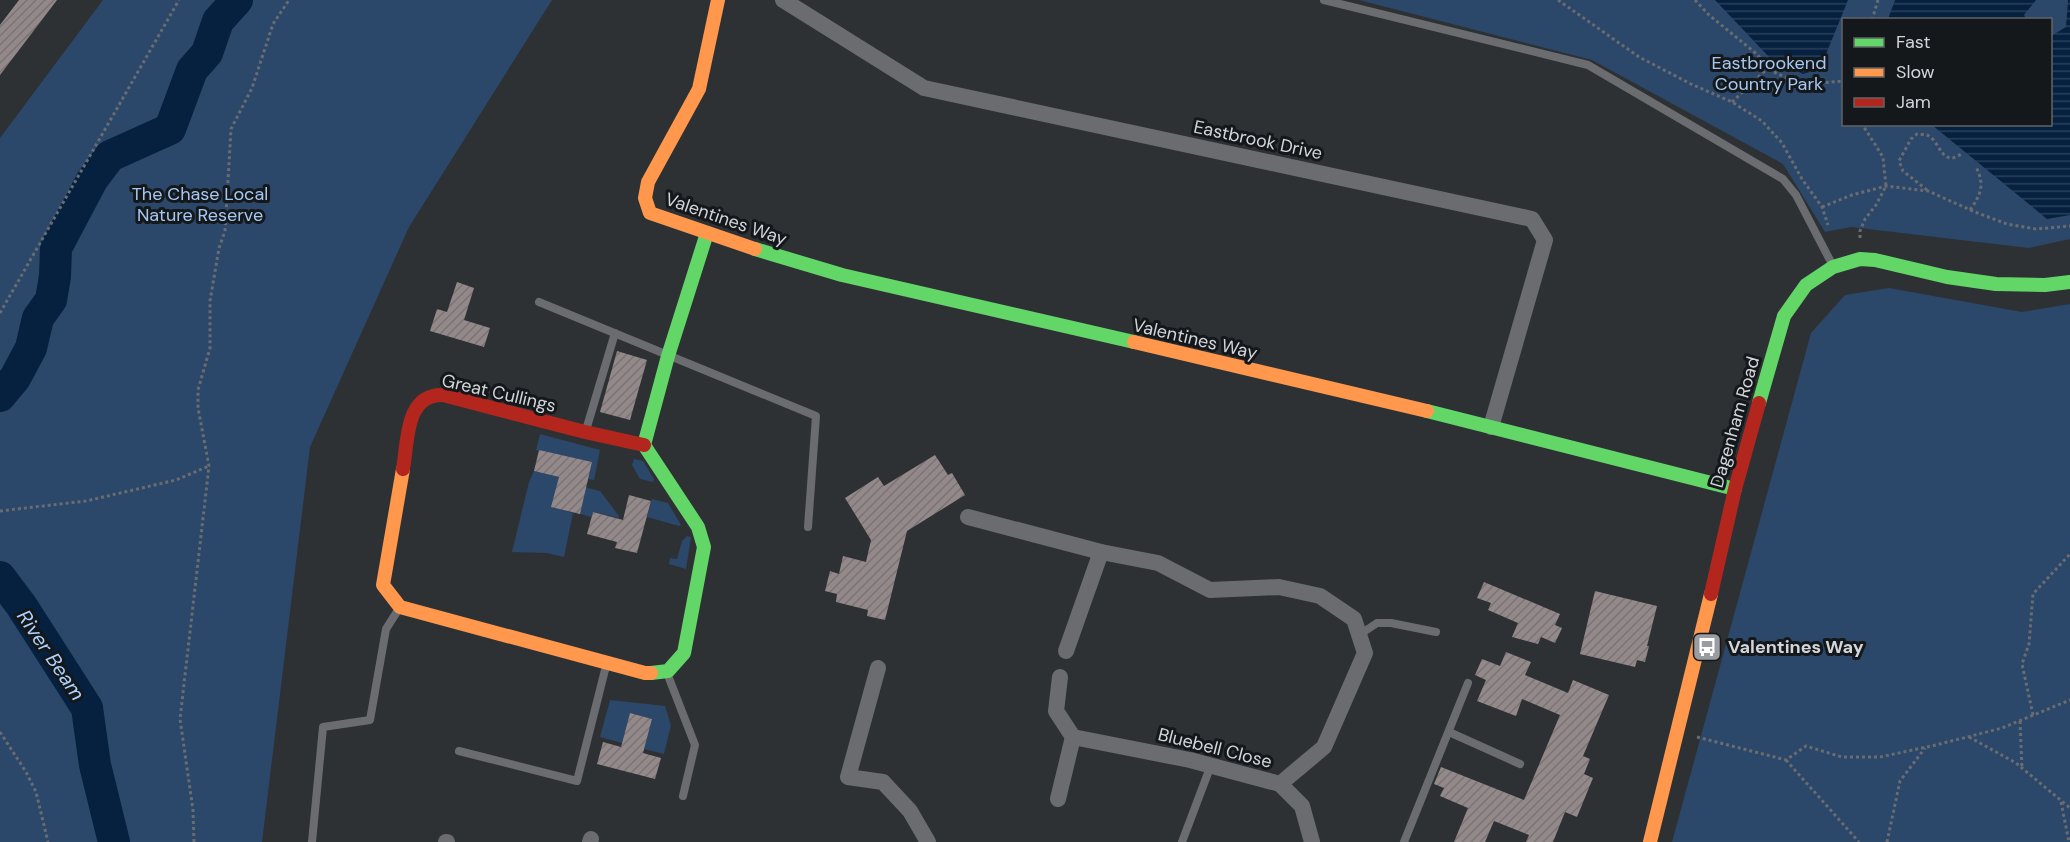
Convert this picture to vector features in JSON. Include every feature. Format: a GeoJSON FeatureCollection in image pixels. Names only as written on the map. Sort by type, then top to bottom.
{"type":"FeatureCollection","features":[{"type":"Feature","properties":{"kind":"street","name":"Valentines Way"},"geometry":{"type":"LineString","coordinates":[[718,0],[699,89],[648,182],[644,194],[645,205],[650,213],[842,275],[1362,395],[1735,489]]}},
{"type":"Feature","properties":{"kind":"street","name":"Eastbrook Drive"},"geometry":{"type":"LineString","coordinates":[[783,0],[924,88],[1532,219],[1545,240],[1491,427]]}},
{"type":"Feature","properties":{"kind":"street"},"geometry":{"type":"LineString","coordinates":[[400,607],[645,673],[667,673],[676,664],[684,653],[704,547],[698,527],[644,445],[668,356],[707,233]]}},
{"type":"Feature","properties":{"kind":"street","name":"Dagenham Road"},"geometry":{"type":"LineString","coordinates":[[1650,842],[1735,489],[1784,316],[1806,285],[1833,267],[1860,259],[1875,260],[1981,284],[2047,286],[2070,282]]}},
{"type":"Feature","properties":{"kind":"street","name":"Great Cullings"},"geometry":{"type":"LineString","coordinates":[[400,607],[383,585],[412,411],[419,401],[434,394],[443,395],[644,445]]}},
{"type":"Feature","properties":{"kind":"street"},"geometry":{"type":"LineString","coordinates":[[968,517],[1101,552],[1158,563],[1210,590],[1279,587],[1320,596],[1354,619],[1365,653],[1324,747],[1280,784]]}},
{"type":"Feature","properties":{"kind":"street"},"geometry":{"type":"LineString","coordinates":[[1066,651],[1101,552]]}},
{"type":"Feature","properties":{"kind":"street"},"geometry":{"type":"LineString","coordinates":[[878,668],[848,777],[883,782],[910,811],[928,842]]}},
{"type":"Feature","properties":{"kind":"street"},"geometry":{"type":"LineString","coordinates":[[1058,799],[1073,737],[1056,711],[1060,677]]}},
{"type":"Feature","properties":{"kind":"street","name":"Bluebell Close"},"geometry":{"type":"LineString","coordinates":[[1073,737],[1211,765],[1280,784],[1302,806],[1312,842]]}},
{"type":"Feature","properties":{"kind":"lane"},"geometry":{"type":"LineString","coordinates":[[1324,0],[1588,65],[1783,179],[1796,195],[1833,267]]}},
{"type":"Feature","properties":{"kind":"lane"},"geometry":{"type":"LineString","coordinates":[[539,302],[816,416],[808,526]]}},
{"type":"Feature","properties":{"kind":"lane"},"geometry":{"type":"LineString","coordinates":[[585,432],[615,333]]}},
{"type":"Feature","properties":{"kind":"lane"},"geometry":{"type":"LineString","coordinates":[[312,842],[323,727],[370,720],[386,629],[400,607]]}},
{"type":"Feature","properties":{"kind":"lane"},"geometry":{"type":"LineString","coordinates":[[1359,635],[1377,623],[1391,623],[1436,633]]}},
{"type":"Feature","properties":{"kind":"lane"},"geometry":{"type":"LineString","coordinates":[[459,751],[577,781],[607,663]]}},
{"type":"Feature","properties":{"kind":"lane"},"geometry":{"type":"LineString","coordinates":[[667,673],[695,745],[683,796]]}},
{"type":"Feature","properties":{"kind":"lane"},"geometry":{"type":"LineString","coordinates":[[1404,842],[1468,683]]}},
{"type":"Feature","properties":{"kind":"lane"},"geometry":{"type":"LineString","coordinates":[[1449,732],[1520,764]]}},
{"type":"Feature","properties":{"kind":"lane"},"geometry":{"type":"LineString","coordinates":[[1182,842],[1211,765]]}},
{"type":"Feature","properties":{"kind":"path"},"geometry":{"type":"LineString","coordinates":[[0,314],[179,0]]}},
{"type":"Feature","properties":{"kind":"path"},"geometry":{"type":"LineString","coordinates":[[194,842],[193,810],[180,719],[209,466],[198,408],[198,390],[210,348],[210,301],[219,248],[225,231],[231,129],[252,88],[273,24],[289,0]]}},
{"type":"Feature","properties":{"kind":"path"},"geometry":{"type":"LineString","coordinates":[[1558,0],[1640,57],[1691,84],[1732,102],[1762,121],[1782,143],[1802,179],[1822,207],[1828,232]]}},
{"type":"Feature","properties":{"kind":"path"},"geometry":{"type":"LineString","coordinates":[[1695,0],[1709,15],[1758,55],[1767,69],[1794,81],[1808,84],[1842,81]]}},
{"type":"Feature","properties":{"kind":"path"},"geometry":{"type":"LineString","coordinates":[[1873,18],[1878,0]]}},
{"type":"Feature","properties":{"kind":"path"},"geometry":{"type":"LineString","coordinates":[[1732,102],[1767,69]]}},
{"type":"Feature","properties":{"kind":"path"},"geometry":{"type":"LineString","coordinates":[[1860,259],[1860,231],[1886,186],[1883,157],[1863,126]]}},
{"type":"Feature","properties":{"kind":"path"},"geometry":{"type":"LineString","coordinates":[[1961,154],[1958,157],[1949,158],[1927,135],[1917,134],[1911,139],[1899,161],[1903,171],[1928,190],[1970,210],[2007,224],[2036,229],[2070,226]]}},
{"type":"Feature","properties":{"kind":"path"},"geometry":{"type":"LineString","coordinates":[[1970,210],[1978,200],[1982,187],[1982,177],[1976,167]]}},
{"type":"Feature","properties":{"kind":"path"},"geometry":{"type":"LineString","coordinates":[[1822,207],[1852,195],[1886,186],[1928,190]]}},
{"type":"Feature","properties":{"kind":"path"},"geometry":{"type":"LineString","coordinates":[[0,511],[86,501],[176,480],[209,466]]}},
{"type":"Feature","properties":{"kind":"path"},"geometry":{"type":"LineString","coordinates":[[2033,715],[2022,664],[2029,644],[2033,594],[2070,554]]}},
{"type":"Feature","properties":{"kind":"path"},"geometry":{"type":"LineString","coordinates":[[1786,760],[1806,746],[1842,757],[1880,757],[1925,748],[2002,728],[2070,700]]}},
{"type":"Feature","properties":{"kind":"path"},"geometry":{"type":"LineString","coordinates":[[2020,721],[2022,768]]}},
{"type":"Feature","properties":{"kind":"path"},"geometry":{"type":"LineString","coordinates":[[0,732],[36,792],[48,842]]}},
{"type":"Feature","properties":{"kind":"path"},"geometry":{"type":"LineString","coordinates":[[1678,732],[1786,760],[1859,842]]}},
{"type":"Feature","properties":{"kind":"path"},"geometry":{"type":"LineString","coordinates":[[1968,737],[2022,768],[2070,808]]}},
{"type":"Feature","properties":{"kind":"path"},"geometry":{"type":"LineString","coordinates":[[1887,842],[1900,781],[1925,748]]}},
{"type":"Feature","properties":{"kind":"path"},"geometry":{"type":"LineString","coordinates":[[2061,801],[2069,842]]}},
{"type":"Feature","properties":{"kind":"green space","name":"The Chase Local Nature Reserve"},"geometry":{"type":"Polygon","coordinates":[[[103,0],[552,0],[409,227],[310,447],[262,842],[0,842],[0,138],[103,0]]]}},
{"type":"Feature","properties":{"kind":"green space","name":"Eastbrookend Country Park"},"geometry":{"type":"Polygon","coordinates":[[[1359,0],[2070,0],[2070,239],[2029,248],[1851,227],[1825,232],[1783,164],[1592,60],[1359,0]]]}},
{"type":"Feature","properties":{"kind":"green space"},"geometry":{"type":"Polygon","coordinates":[[[1889,288],[2022,312],[2070,304],[2070,842],[1672,842],[1811,333],[1845,295],[1889,288]]]}},
{"type":"Feature","properties":{"kind":"green space"},"geometry":{"type":"Polygon","coordinates":[[[540,434],[600,450],[594,480],[588,479],[592,462],[536,450],[540,434]]]}},
{"type":"Feature","properties":{"kind":"green space"},"geometry":{"type":"Polygon","coordinates":[[[634,459],[643,461],[654,479],[653,482],[640,479],[632,465],[634,459]]]}},
{"type":"Feature","properties":{"kind":"green space"},"geometry":{"type":"Polygon","coordinates":[[[534,471],[559,477],[552,507],[573,513],[564,557],[547,553],[512,552],[529,482],[534,471]]]}},
{"type":"Feature","properties":{"kind":"green space"},"geometry":{"type":"Polygon","coordinates":[[[580,486],[600,491],[619,518],[593,512],[591,517],[574,512],[580,486]]]}},
{"type":"Feature","properties":{"kind":"green space"},"geometry":{"type":"Polygon","coordinates":[[[652,499],[668,503],[681,525],[647,517],[652,499]]]}},
{"type":"Feature","properties":{"kind":"green space"},"geometry":{"type":"Polygon","coordinates":[[[687,536],[691,537],[686,569],[669,564],[670,558],[677,559],[682,541],[687,536]]]}},
{"type":"Feature","properties":{"kind":"green space"},"geometry":{"type":"Polygon","coordinates":[[[610,700],[665,706],[671,725],[664,754],[644,749],[652,719],[630,713],[622,743],[600,737],[610,700]]]}},
{"type":"Feature","properties":{"kind":"shaded area"},"geometry":{"type":"Polygon","coordinates":[[[1715,0],[1848,0],[1820,69],[1803,74],[1769,57],[1715,0]]]}},
{"type":"Feature","properties":{"kind":"shaded area"},"geometry":{"type":"Polygon","coordinates":[[[1895,0],[2036,0],[2024,15],[2026,18],[1888,18],[1895,0]]]}},
{"type":"Feature","properties":{"kind":"shaded area"},"geometry":{"type":"Polygon","coordinates":[[[2068,0],[2070,0],[2070,215],[2047,219],[1933,126],[2052,126],[2052,35],[2066,27],[2068,0]]]}},
{"type":"Feature","properties":{"kind":"building"},"geometry":{"type":"Polygon","coordinates":[[[19,0],[57,0],[0,75],[0,25],[19,0]]]}},
{"type":"Feature","properties":{"kind":"building"},"geometry":{"type":"Polygon","coordinates":[[[457,282],[474,288],[464,320],[490,328],[484,347],[430,331],[437,309],[447,312],[457,282]]]}},
{"type":"Feature","properties":{"kind":"building"},"geometry":{"type":"Polygon","coordinates":[[[617,351],[647,360],[630,420],[600,412],[617,351]]]}},
{"type":"Feature","properties":{"kind":"building"},"geometry":{"type":"Polygon","coordinates":[[[539,450],[592,462],[580,514],[551,507],[559,477],[534,471],[539,450]]]}},
{"type":"Feature","properties":{"kind":"building"},"geometry":{"type":"Polygon","coordinates":[[[935,455],[948,475],[952,473],[965,495],[907,531],[885,620],[867,616],[868,610],[836,602],[837,594],[825,591],[830,571],[839,574],[843,556],[866,562],[871,540],[845,498],[878,477],[884,486],[935,455]]]}},
{"type":"Feature","properties":{"kind":"building"},"geometry":{"type":"Polygon","coordinates":[[[629,495],[651,501],[637,553],[615,548],[617,542],[587,534],[593,512],[623,520],[629,495]]]}},
{"type":"Feature","properties":{"kind":"building"},"geometry":{"type":"Polygon","coordinates":[[[1484,582],[1560,614],[1555,625],[1562,628],[1555,643],[1541,637],[1538,644],[1512,637],[1518,623],[1488,610],[1491,603],[1477,598],[1484,582]]]}},
{"type":"Feature","properties":{"kind":"building"},"geometry":{"type":"Polygon","coordinates":[[[1595,591],[1657,606],[1645,662],[1637,660],[1635,667],[1580,654],[1595,591]]]}},
{"type":"Feature","properties":{"kind":"building"},"geometry":{"type":"Polygon","coordinates":[[[1506,652],[1531,662],[1525,675],[1568,693],[1573,680],[1609,695],[1583,756],[1590,759],[1584,774],[1593,778],[1577,817],[1565,812],[1553,842],[1526,842],[1529,835],[1494,821],[1485,842],[1454,842],[1468,808],[1440,796],[1444,788],[1434,784],[1441,767],[1524,800],[1560,715],[1522,699],[1516,716],[1477,701],[1486,680],[1475,675],[1482,659],[1500,666],[1506,652]]]}},
{"type":"Feature","properties":{"kind":"building"},"geometry":{"type":"Polygon","coordinates":[[[630,713],[652,719],[643,753],[661,758],[655,779],[597,764],[603,742],[621,747],[630,713]]]}},
{"type":"Feature","properties":{"kind":"waterway","name":"River Beam"},"geometry":{"type":"LineString","coordinates":[[0,396],[15,378],[31,348],[38,318],[51,300],[56,248],[92,180],[110,156],[170,129],[192,70],[207,53],[218,21],[237,0]]}},
{"type":"Feature","properties":{"kind":"waterway","name":"River Beam"},"geometry":{"type":"LineString","coordinates":[[0,577],[21,605],[87,708],[95,765],[114,842]]}},
{"type":"Feature","properties":{"kind":"traffic: fast"},"geometry":{"type":"LineString","coordinates":[[651,673],[668,671],[684,653],[704,547],[698,527],[644,445],[668,356],[707,233]]}},
{"type":"Feature","properties":{"kind":"traffic: fast"},"geometry":{"type":"LineString","coordinates":[[755,249],[842,275],[1134,342]]}},
{"type":"Feature","properties":{"kind":"traffic: fast"},"geometry":{"type":"LineString","coordinates":[[1759,403],[1784,316],[1806,285],[1833,267],[1860,259],[1875,260],[1947,277],[1996,284],[2045,285],[2070,282]]}},
{"type":"Feature","properties":{"kind":"traffic: fast"},"geometry":{"type":"LineString","coordinates":[[1427,411],[1735,489]]}},
{"type":"Feature","properties":{"kind":"traffic: slow"},"geometry":{"type":"LineString","coordinates":[[718,0],[699,89],[648,182],[645,198],[650,213],[755,249]]}},
{"type":"Feature","properties":{"kind":"traffic: slow"},"geometry":{"type":"LineString","coordinates":[[1134,342],[1427,411]]}},
{"type":"Feature","properties":{"kind":"traffic: slow"},"geometry":{"type":"LineString","coordinates":[[403,469],[383,585],[400,607],[651,673]]}},
{"type":"Feature","properties":{"kind":"traffic: slow"},"geometry":{"type":"LineString","coordinates":[[1650,842],[1711,594]]}},
{"type":"Feature","properties":{"kind":"traffic: jam"},"geometry":{"type":"LineString","coordinates":[[403,469],[408,433],[415,411],[421,402],[443,395],[644,445]]}},
{"type":"Feature","properties":{"kind":"traffic: jam"},"geometry":{"type":"LineString","coordinates":[[1711,594],[1735,489],[1759,403]]}},
{"type":"Feature","properties":{"kind":"place","name":"Valentines Way"},"geometry":{"type":"Point","coordinates":[1707,647]}}]}
